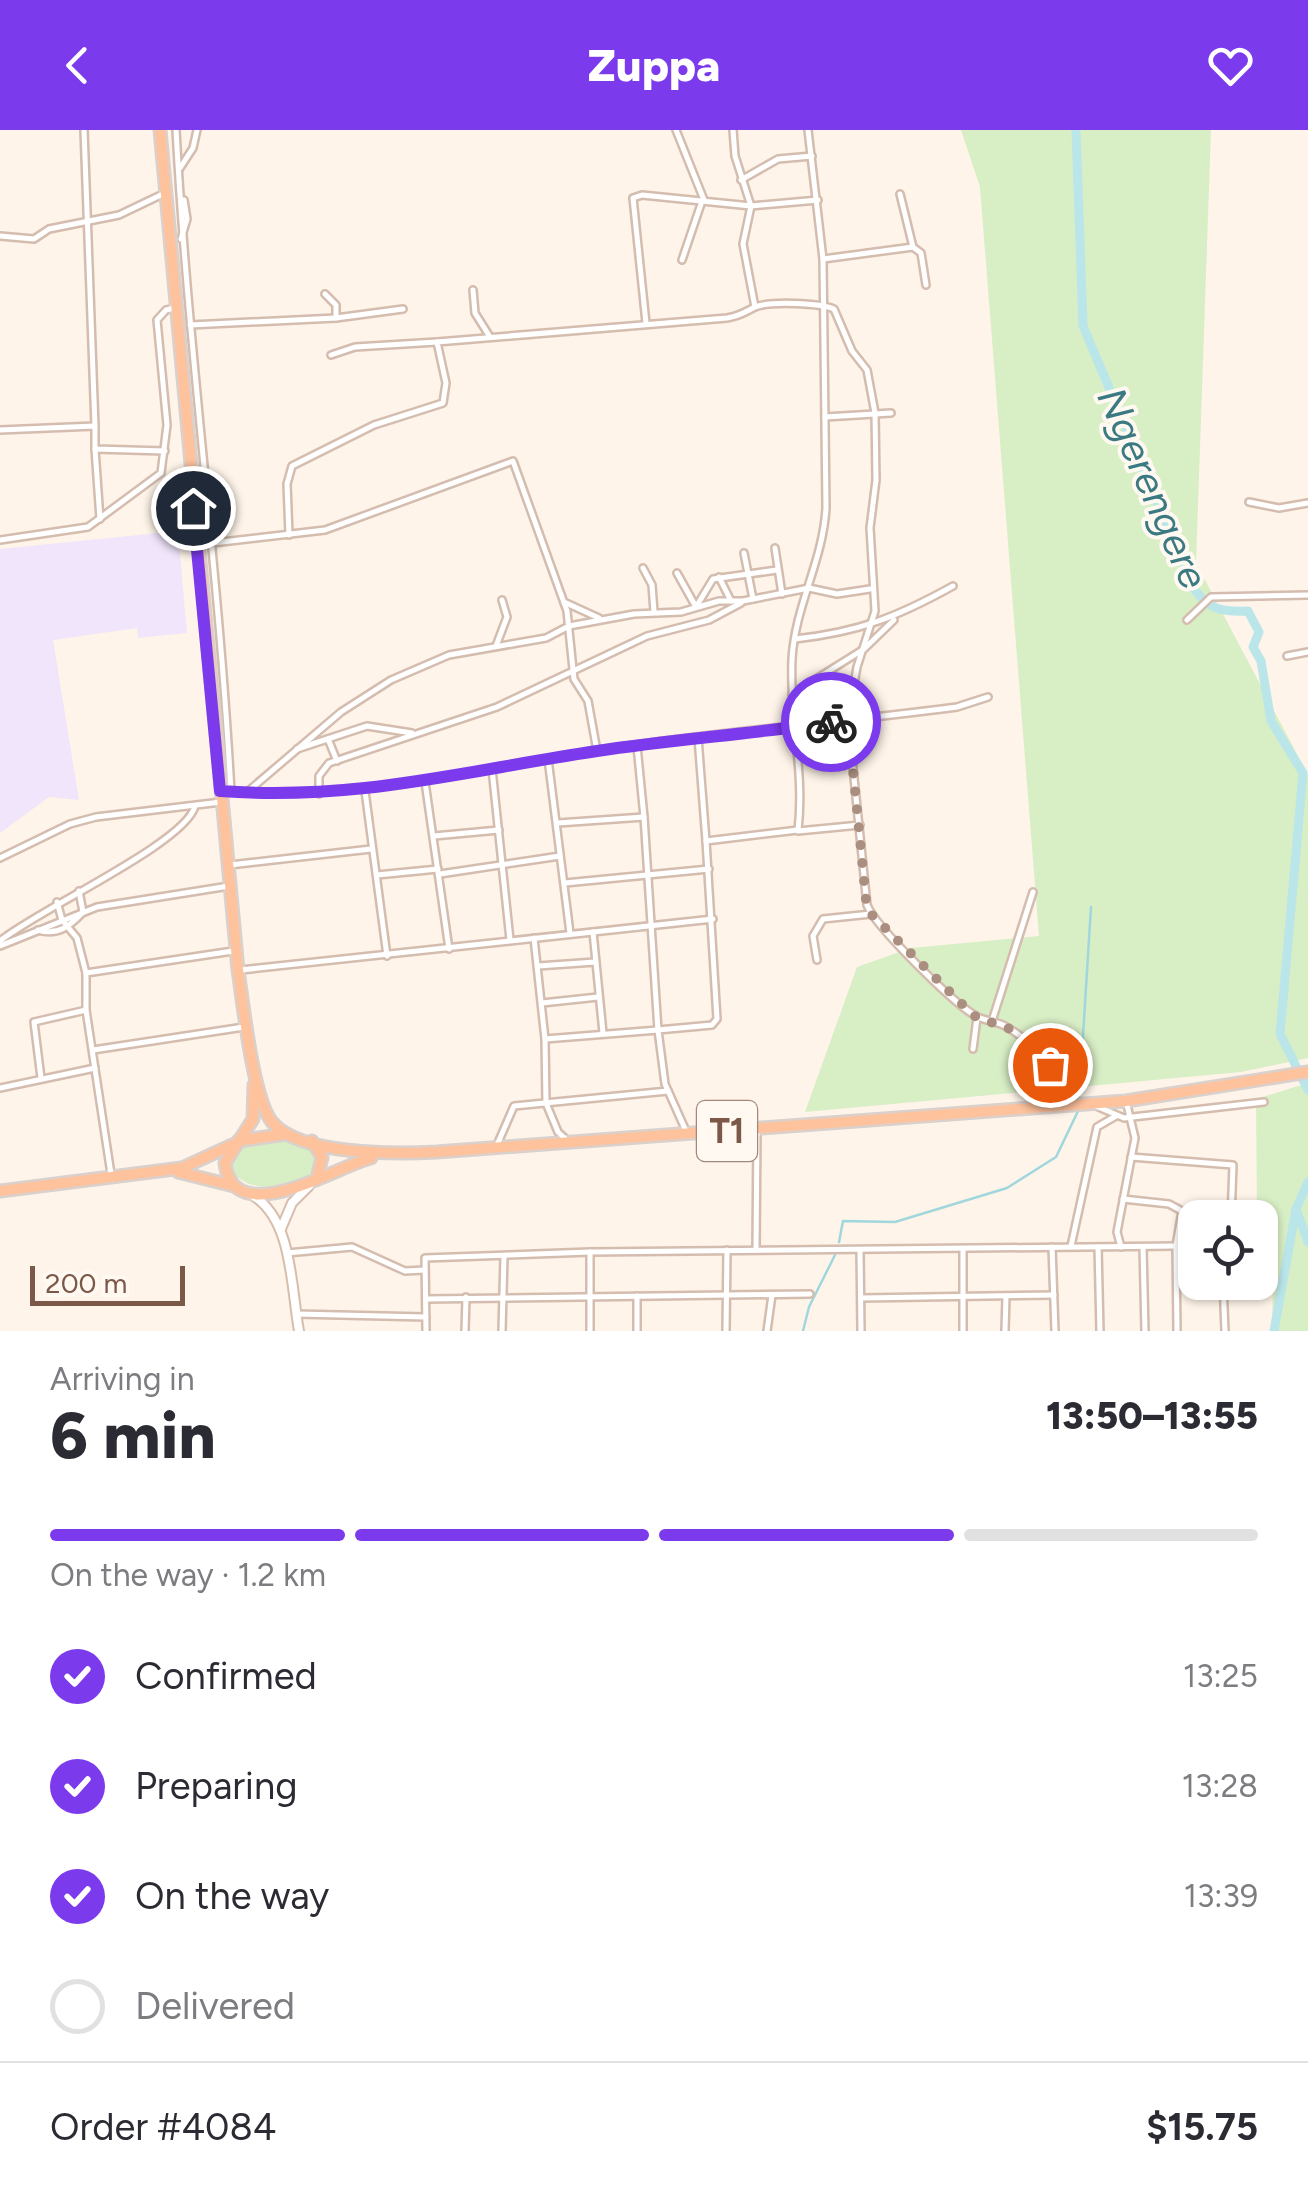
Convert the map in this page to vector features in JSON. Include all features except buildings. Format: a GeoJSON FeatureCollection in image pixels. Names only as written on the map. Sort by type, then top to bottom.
{"type":"FeatureCollection","features":[{"type":"Feature","properties":{"kind":"highway"},"geometry":{"type":"LineString","coordinates":[[160,130],[238,970],[266,1113],[279,1128],[306,1138],[323,1161],[311,1185]]}},
{"type":"Feature","properties":{"kind":"highway"},"geometry":{"type":"LineString","coordinates":[[244,1191],[225,1168],[256,1108],[252,1052]]}},
{"type":"Feature","properties":{"kind":"highway","name":"T1"},"geometry":{"type":"LineString","coordinates":[[0,1191],[111,1174],[168,1171],[204,1176],[244,1191],[311,1185],[343,1166],[382,1155],[1126,1101],[1305,1073]]}},
{"type":"Feature","properties":{"kind":"highway","name":"T1"},"geometry":{"type":"LineString","coordinates":[[168,1171],[206,1161],[235,1143],[268,1134],[382,1155]]}},
{"type":"Feature","properties":{"kind":"main road"},"geometry":{"type":"LineString","coordinates":[[281,1229],[292,1203],[311,1185]]}},
{"type":"Feature","properties":{"kind":"main road"},"geometry":{"type":"LineString","coordinates":[[244,1191],[266,1204],[281,1229],[299,1331]]}},
{"type":"Feature","properties":{"kind":"street"},"geometry":{"type":"LineString","coordinates":[[84,130],[100,518]]}},
{"type":"Feature","properties":{"kind":"street"},"geometry":{"type":"LineString","coordinates":[[176,130],[180,242],[213,543],[224,795]]}},
{"type":"Feature","properties":{"kind":"street"},"geometry":{"type":"LineString","coordinates":[[178,170],[193,148],[197,130]]}},
{"type":"Feature","properties":{"kind":"street"},"geometry":{"type":"LineString","coordinates":[[676,130],[702,202],[682,260]]}},
{"type":"Feature","properties":{"kind":"street"},"geometry":{"type":"LineString","coordinates":[[733,130],[750,206],[743,244],[755,308]]}},
{"type":"Feature","properties":{"kind":"street"},"geometry":{"type":"LineString","coordinates":[[798,831],[800,778],[791,726],[795,639],[824,544],[825,305],[818,200],[808,130]]}},
{"type":"Feature","properties":{"kind":"street"},"geometry":{"type":"LineString","coordinates":[[742,180],[778,159],[812,156]]}},
{"type":"Feature","properties":{"kind":"street"},"geometry":{"type":"LineString","coordinates":[[0,236],[31,240],[50,229],[119,214],[165,193]]}},
{"type":"Feature","properties":{"kind":"street"},"geometry":{"type":"LineString","coordinates":[[646,323],[632,198],[642,194],[750,206],[818,200]]}},
{"type":"Feature","properties":{"kind":"street"},"geometry":{"type":"LineString","coordinates":[[900,194],[913,247]]}},
{"type":"Feature","properties":{"kind":"street"},"geometry":{"type":"LineString","coordinates":[[180,242],[187,218],[184,200]]}},
{"type":"Feature","properties":{"kind":"street"},"geometry":{"type":"LineString","coordinates":[[823,259],[913,247],[921,252],[926,285]]}},
{"type":"Feature","properties":{"kind":"street"},"geometry":{"type":"LineString","coordinates":[[473,290],[474,313],[490,336]]}},
{"type":"Feature","properties":{"kind":"street"},"geometry":{"type":"LineString","coordinates":[[325,294],[336,306],[336,318]]}},
{"type":"Feature","properties":{"kind":"street"},"geometry":{"type":"LineString","coordinates":[[331,355],[355,347],[747,315],[755,308],[825,305],[839,314],[852,350],[868,370],[875,413],[870,590],[874,611],[856,667],[848,719],[866,900],[871,914],[936,983],[977,1018],[1014,1033],[1046,1060],[1057,1082],[1059,1106]]}},
{"type":"Feature","properties":{"kind":"street"},"geometry":{"type":"LineString","coordinates":[[0,540],[73,531],[100,518],[161,474],[168,424],[157,320],[166,310],[175,308]]}},
{"type":"Feature","properties":{"kind":"street"},"geometry":{"type":"LineString","coordinates":[[190,325],[336,318],[404,309]]}},
{"type":"Feature","properties":{"kind":"street"},"geometry":{"type":"LineString","coordinates":[[289,535],[287,484],[292,466],[374,425],[443,403],[446,383],[436,342]]}},
{"type":"Feature","properties":{"kind":"street"},"geometry":{"type":"LineString","coordinates":[[825,418],[890,413]]}},
{"type":"Feature","properties":{"kind":"street"},"geometry":{"type":"LineString","coordinates":[[0,430],[94,426]]}},
{"type":"Feature","properties":{"kind":"street"},"geometry":{"type":"LineString","coordinates":[[96,449],[165,451]]}},
{"type":"Feature","properties":{"kind":"street"},"geometry":{"type":"LineString","coordinates":[[213,543],[289,535],[364,519],[510,460],[516,466],[539,542],[564,602],[574,674],[588,701],[597,751]]}},
{"type":"Feature","properties":{"kind":"street"},"geometry":{"type":"LineString","coordinates":[[1249,502],[1279,508],[1308,503]]}},
{"type":"Feature","properties":{"kind":"street"},"geometry":{"type":"LineString","coordinates":[[774,548],[782,594]]}},
{"type":"Feature","properties":{"kind":"street"},"geometry":{"type":"LineString","coordinates":[[744,553],[754,599]]}},
{"type":"Feature","properties":{"kind":"street"},"geometry":{"type":"LineString","coordinates":[[643,568],[652,585],[654,612]]}},
{"type":"Feature","properties":{"kind":"street"},"geometry":{"type":"LineString","coordinates":[[696,607],[719,577],[777,570]]}},
{"type":"Feature","properties":{"kind":"street"},"geometry":{"type":"LineString","coordinates":[[676,573],[696,607]]}},
{"type":"Feature","properties":{"kind":"street"},"geometry":{"type":"LineString","coordinates":[[719,577],[730,601]]}},
{"type":"Feature","properties":{"kind":"street"},"geometry":{"type":"LineString","coordinates":[[792,694],[864,649],[897,617],[953,586]]}},
{"type":"Feature","properties":{"kind":"street"},"geometry":{"type":"LineString","coordinates":[[246,793],[294,750],[391,680],[456,652],[555,636],[569,626],[602,619],[681,612],[808,588],[837,594],[870,590]]}},
{"type":"Feature","properties":{"kind":"street"},"geometry":{"type":"LineString","coordinates":[[681,612],[686,594]]}},
{"type":"Feature","properties":{"kind":"street"},"geometry":{"type":"LineString","coordinates":[[1187,620],[1211,597],[1308,595]]}},
{"type":"Feature","properties":{"kind":"street"},"geometry":{"type":"LineString","coordinates":[[496,646],[506,618],[502,600]]}},
{"type":"Feature","properties":{"kind":"street"},"geometry":{"type":"LineString","coordinates":[[319,795],[319,776],[337,761],[485,712],[574,674],[647,636],[709,620],[743,601]]}},
{"type":"Feature","properties":{"kind":"street"},"geometry":{"type":"LineString","coordinates":[[564,602],[602,619]]}},
{"type":"Feature","properties":{"kind":"street"},"geometry":{"type":"LineString","coordinates":[[795,639],[838,634],[897,617]]}},
{"type":"Feature","properties":{"kind":"street"},"geometry":{"type":"LineString","coordinates":[[1288,656],[1308,652]]}},
{"type":"Feature","properties":{"kind":"street"},"geometry":{"type":"LineString","coordinates":[[0,858],[70,824],[125,812],[195,806],[224,795],[365,791],[597,751],[957,708],[988,697]]}},
{"type":"Feature","properties":{"kind":"street"},"geometry":{"type":"LineString","coordinates":[[294,750],[367,726],[414,734]]}},
{"type":"Feature","properties":{"kind":"street"},"geometry":{"type":"LineString","coordinates":[[545,1039],[712,1025],[717,1019],[714,919],[698,738]]}},
{"type":"Feature","properties":{"kind":"street"},"geometry":{"type":"LineString","coordinates":[[328,739],[337,761]]}},
{"type":"Feature","properties":{"kind":"street"},"geometry":{"type":"LineString","coordinates":[[637,746],[658,1030],[668,1090],[687,1134]]}},
{"type":"Feature","properties":{"kind":"street"},"geometry":{"type":"LineString","coordinates":[[548,759],[570,933]]}},
{"type":"Feature","properties":{"kind":"street"},"geometry":{"type":"LineString","coordinates":[[492,769],[510,941]]}},
{"type":"Feature","properties":{"kind":"street"},"geometry":{"type":"LineString","coordinates":[[425,782],[449,949]]}},
{"type":"Feature","properties":{"kind":"street"},"geometry":{"type":"LineString","coordinates":[[365,791],[387,956]]}},
{"type":"Feature","properties":{"kind":"street"},"geometry":{"type":"LineString","coordinates":[[0,944],[56,902],[125,868],[185,825],[195,806]]}},
{"type":"Feature","properties":{"kind":"street"},"geometry":{"type":"LineString","coordinates":[[558,823],[644,818]]}},
{"type":"Feature","properties":{"kind":"street"},"geometry":{"type":"LineString","coordinates":[[706,841],[861,825]]}},
{"type":"Feature","properties":{"kind":"street"},"geometry":{"type":"LineString","coordinates":[[434,836],[498,830]]}},
{"type":"Feature","properties":{"kind":"street"},"geometry":{"type":"LineString","coordinates":[[227,865],[371,850]]}},
{"type":"Feature","properties":{"kind":"street"},"geometry":{"type":"LineString","coordinates":[[376,875],[439,872],[561,856]]}},
{"type":"Feature","properties":{"kind":"street"},"geometry":{"type":"LineString","coordinates":[[565,882],[709,870]]}},
{"type":"Feature","properties":{"kind":"street"},"geometry":{"type":"LineString","coordinates":[[0,944],[83,912],[229,886]]}},
{"type":"Feature","properties":{"kind":"street"},"geometry":{"type":"LineString","coordinates":[[79,890],[83,912]]}},
{"type":"Feature","properties":{"kind":"street"},"geometry":{"type":"LineString","coordinates":[[992,1021],[1033,892]]}},
{"type":"Feature","properties":{"kind":"street"},"geometry":{"type":"LineString","coordinates":[[56,902],[62,920],[78,938],[86,973],[86,1010],[111,1174]]}},
{"type":"Feature","properties":{"kind":"street"},"geometry":{"type":"LineString","coordinates":[[38,930],[54,932],[68,927],[83,912]]}},
{"type":"Feature","properties":{"kind":"street"},"geometry":{"type":"LineString","coordinates":[[817,960],[813,936],[824,919],[871,914]]}},
{"type":"Feature","properties":{"kind":"street"},"geometry":{"type":"LineString","coordinates":[[238,970],[714,919]]}},
{"type":"Feature","properties":{"kind":"street"},"geometry":{"type":"LineString","coordinates":[[592,931],[603,1033]]}},
{"type":"Feature","properties":{"kind":"street"},"geometry":{"type":"LineString","coordinates":[[534,938],[545,1039],[546,1103],[558,1132],[570,1143]]}},
{"type":"Feature","properties":{"kind":"street"},"geometry":{"type":"LineString","coordinates":[[86,973],[236,951]]}},
{"type":"Feature","properties":{"kind":"street"},"geometry":{"type":"LineString","coordinates":[[538,966],[596,962]]}},
{"type":"Feature","properties":{"kind":"street"},"geometry":{"type":"LineString","coordinates":[[542,1003],[599,998]]}},
{"type":"Feature","properties":{"kind":"street"},"geometry":{"type":"LineString","coordinates":[[40,1078],[34,1022],[41,1017],[86,1010]]}},
{"type":"Feature","properties":{"kind":"street"},"geometry":{"type":"LineString","coordinates":[[973,1049],[977,1018]]}},
{"type":"Feature","properties":{"kind":"street"},"geometry":{"type":"LineString","coordinates":[[93,1050],[247,1027]]}},
{"type":"Feature","properties":{"kind":"street"},"geometry":{"type":"LineString","coordinates":[[0,1088],[95,1068]]}},
{"type":"Feature","properties":{"kind":"street"},"geometry":{"type":"LineString","coordinates":[[496,1148],[514,1106],[668,1090]]}},
{"type":"Feature","properties":{"kind":"street"},"geometry":{"type":"LineString","coordinates":[[1121,1247],[1117,1232],[1135,1138],[1126,1101]]}},
{"type":"Feature","properties":{"kind":"street"},"geometry":{"type":"LineString","coordinates":[[1089,1104],[1116,1116],[1132,1117],[1264,1102]]}},
{"type":"Feature","properties":{"kind":"street"},"geometry":{"type":"LineString","coordinates":[[1071,1246],[1096,1127],[1116,1116]]}},
{"type":"Feature","properties":{"kind":"street"},"geometry":{"type":"LineString","coordinates":[[756,1250],[757,1128]]}},
{"type":"Feature","properties":{"kind":"street"},"geometry":{"type":"LineString","coordinates":[[1131,1157],[1233,1165],[1232,1200]]}},
{"type":"Feature","properties":{"kind":"street"},"geometry":{"type":"LineString","coordinates":[[1123,1199],[1180,1208],[1176,1246],[1177,1331]]}},
{"type":"Feature","properties":{"kind":"street"},"geometry":{"type":"LineString","coordinates":[[1143,1246],[1145,1331]]}},
{"type":"Feature","properties":{"kind":"street"},"geometry":{"type":"LineString","coordinates":[[426,1331],[424,1258],[590,1252],[1176,1246]]}},
{"type":"Feature","properties":{"kind":"street"},"geometry":{"type":"LineString","coordinates":[[284,1253],[352,1247],[405,1271],[425,1270]]}},
{"type":"Feature","properties":{"kind":"street"},"geometry":{"type":"LineString","coordinates":[[1052,1247],[1055,1331]]}},
{"type":"Feature","properties":{"kind":"street"},"geometry":{"type":"LineString","coordinates":[[1098,1247],[1100,1331]]}},
{"type":"Feature","properties":{"kind":"street"},"geometry":{"type":"LineString","coordinates":[[963,1249],[963,1331]]}},
{"type":"Feature","properties":{"kind":"street"},"geometry":{"type":"LineString","coordinates":[[726,1331],[727,1250]]}},
{"type":"Feature","properties":{"kind":"street"},"geometry":{"type":"LineString","coordinates":[[860,1250],[861,1331]]}},
{"type":"Feature","properties":{"kind":"street"},"geometry":{"type":"LineString","coordinates":[[590,1252],[590,1331]]}},
{"type":"Feature","properties":{"kind":"street"},"geometry":{"type":"LineString","coordinates":[[502,1331],[504,1256]]}},
{"type":"Feature","properties":{"kind":"street"},"geometry":{"type":"LineString","coordinates":[[426,1299],[810,1294]]}},
{"type":"Feature","properties":{"kind":"street"},"geometry":{"type":"LineString","coordinates":[[767,1331],[772,1295]]}},
{"type":"Feature","properties":{"kind":"street"},"geometry":{"type":"LineString","coordinates":[[637,1331],[638,1296]]}},
{"type":"Feature","properties":{"kind":"street"},"geometry":{"type":"LineString","coordinates":[[1005,1331],[1006,1296]]}},
{"type":"Feature","properties":{"kind":"street"},"geometry":{"type":"LineString","coordinates":[[862,1298],[1054,1296]]}},
{"type":"Feature","properties":{"kind":"street"},"geometry":{"type":"LineString","coordinates":[[465,1331],[466,1297]]}},
{"type":"Feature","properties":{"kind":"street"},"geometry":{"type":"LineString","coordinates":[[1224,1300],[1225,1331]]}},
{"type":"Feature","properties":{"kind":"street"},"geometry":{"type":"LineString","coordinates":[[296,1314],[426,1317]]}},
{"type":"Feature","properties":{"kind":"shaded area"},"geometry":{"type":"Polygon","coordinates":[[[178,531],[187,633],[138,638],[137,628],[53,640],[79,800],[49,797],[0,833],[0,549],[178,531]]]}},
{"type":"Feature","properties":{"kind":"green space"},"geometry":{"type":"Polygon","coordinates":[[[961,130],[1211,130],[1196,563],[1308,775],[1308,1058],[1241,1072],[805,1112],[857,967],[911,948],[1039,936],[980,187],[961,130]]]}},
{"type":"Feature","properties":{"kind":"green space"},"geometry":{"type":"Polygon","coordinates":[[[1308,1083],[1308,1331],[1272,1331],[1273,1300],[1278,1300],[1278,1200],[1257,1200],[1256,1099],[1308,1083]]]}},
{"type":"Feature","properties":{"kind":"green space"},"geometry":{"type":"Polygon","coordinates":[[[288,1138],[308,1143],[318,1159],[309,1179],[259,1186],[232,1172],[231,1155],[240,1145],[288,1138]]]}},
{"type":"Feature","properties":{"kind":"waterway","name":"Ngerengere"},"geometry":{"type":"LineString","coordinates":[[1076,130],[1083,326],[1193,587],[1216,608],[1248,611],[1259,632],[1253,647],[1261,661],[1271,721],[1303,773],[1280,1034],[1308,1090]]}},
{"type":"Feature","properties":{"kind":"waterway"},"geometry":{"type":"LineString","coordinates":[[1079,1100],[1091,907]]}},
{"type":"Feature","properties":{"kind":"waterway"},"geometry":{"type":"LineString","coordinates":[[839,1242],[843,1221],[895,1222],[1007,1188],[1056,1157],[1080,1107]]}},
{"type":"Feature","properties":{"kind":"waterway","name":"Ngerengere"},"geometry":{"type":"LineString","coordinates":[[1308,1182],[1296,1209],[1308,1242]]}},
{"type":"Feature","properties":{"kind":"waterway"},"geometry":{"type":"LineString","coordinates":[[1274,1331],[1296,1209]]}},
{"type":"Feature","properties":{"kind":"waterway"},"geometry":{"type":"LineString","coordinates":[[803,1331],[809,1307],[835,1255]]}},
{"type":"Feature","properties":{"kind":"way so far"},"geometry":{"type":"LineString","coordinates":[[831,722],[848,719],[866,900],[875,921],[977,1018],[1007,1027],[1050,1065]]}},
{"type":"Feature","properties":{"kind":"route"},"geometry":{"type":"LineString","coordinates":[[193,508],[220,791],[280,796],[365,791],[597,751],[831,722]]}}]}
